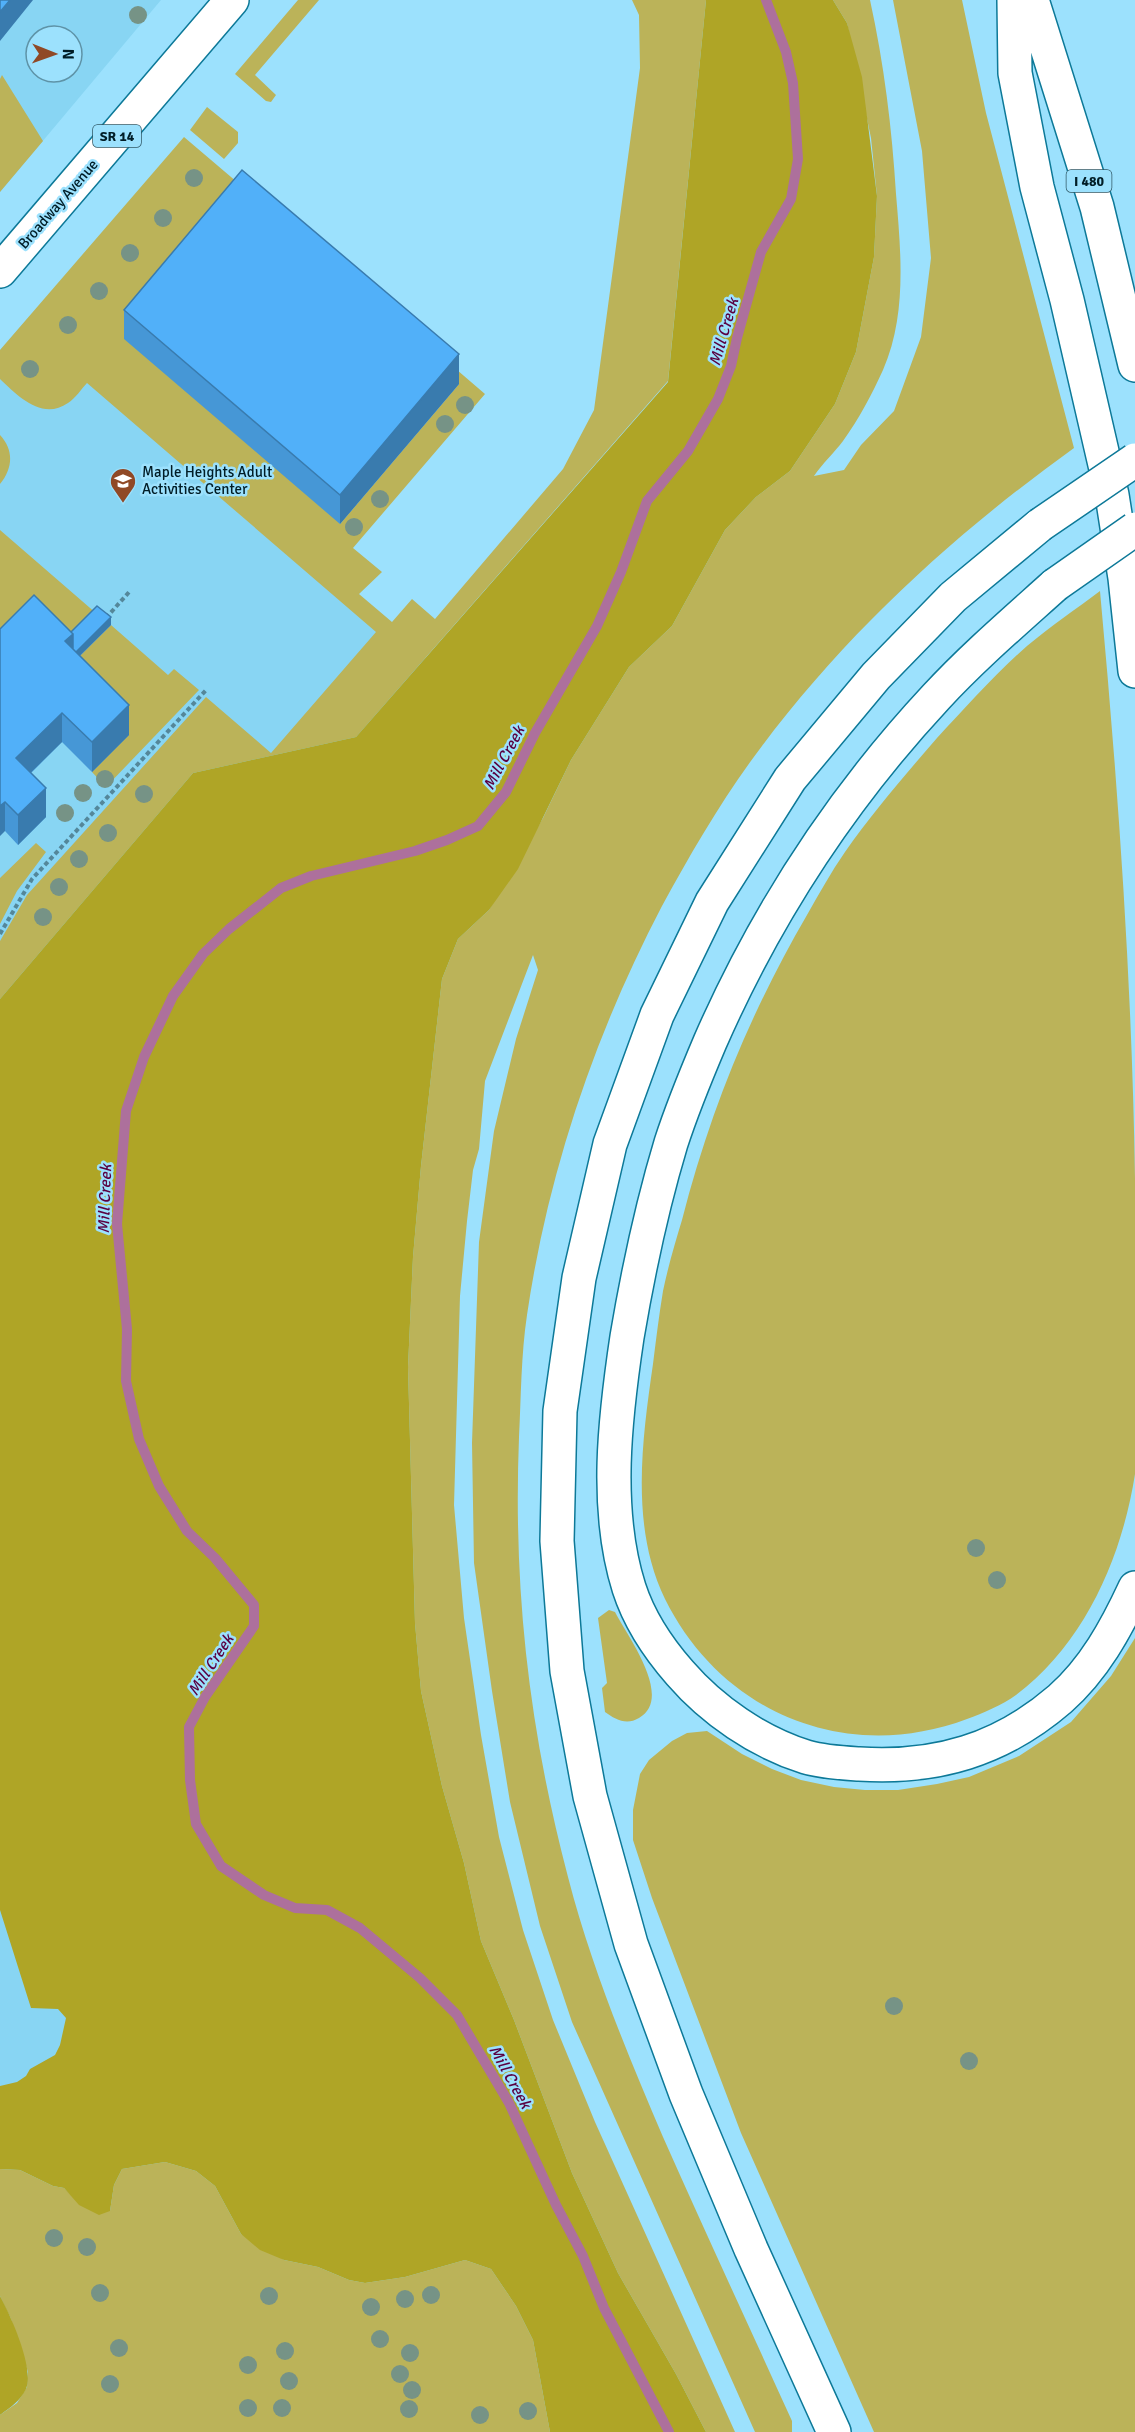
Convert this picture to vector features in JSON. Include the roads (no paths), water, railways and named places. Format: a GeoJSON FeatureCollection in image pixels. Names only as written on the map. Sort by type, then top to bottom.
{"type":"FeatureCollection","features":[{"type":"Feature","properties":{"kind":"main road","name":"Broadway Avenue"},"geometry":{"type":"LineString","coordinates":[[0,271],[232,0]]}},
{"type":"Feature","properties":{"kind":"main road"},"geometry":{"type":"LineString","coordinates":[[1014,0],[1015,73],[1037,187],[1112,495],[1125,578],[1135,671]]}},
{"type":"Feature","properties":{"kind":"main road","name":"I 480"},"geometry":{"type":"LineString","coordinates":[[1032,0],[1097,207],[1135,365]]}},
{"type":"Feature","properties":{"kind":"main road"},"geometry":{"type":"LineString","coordinates":[[834,2432],[751,2248],[686,2094],[631,1944],[590,1796],[567,1671],[558,1553],[560,1411],[579,1278],[610,1144],[657,1015],[712,902],[790,779],[876,676],[953,597],[1040,525],[1135,460]]}},
{"type":"Feature","properties":{"kind":"main road"},"geometry":{"type":"LineString","coordinates":[[1135,529],[1055,585],[938,695],[863,782],[835,819],[784,897],[740,976],[683,1108],[668,1155],[636,1280],[620,1395],[615,1507],[620,1548],[630,1589],[645,1625],[664,1654],[690,1684],[713,1707],[736,1723],[771,1742],[806,1757],[842,1763],[906,1765],[947,1760],[1007,1735],[1059,1700],[1081,1678],[1104,1647],[1135,1588]]}},
{"type":"Feature","properties":{"kind":"waterway","name":"Mill Creek"},"geometry":{"type":"LineString","coordinates":[[669,2432],[604,2308],[583,2256],[556,2205],[509,2103],[457,2015],[420,1978],[360,1928],[327,1910],[295,1908],[264,1895],[221,1866],[196,1824],[190,1780],[189,1727],[205,1697],[254,1626],[254,1605],[215,1558],[187,1531],[159,1486],[139,1439],[126,1381],[127,1329],[117,1224],[126,1111],[144,1057],[173,996],[203,954],[229,929],[281,888],[311,876],[415,851],[478,826],[506,792],[535,733],[597,626],[621,572],[647,501],[688,451],[718,399],[731,366],[761,252],[791,199],[798,159],[793,83],[786,52],[766,0]]}},
{"type":"Feature","properties":{"kind":"place","name":"Maple Heights Adult Activities Center"},"geometry":{"type":"Point","coordinates":[123,504]}}]}
